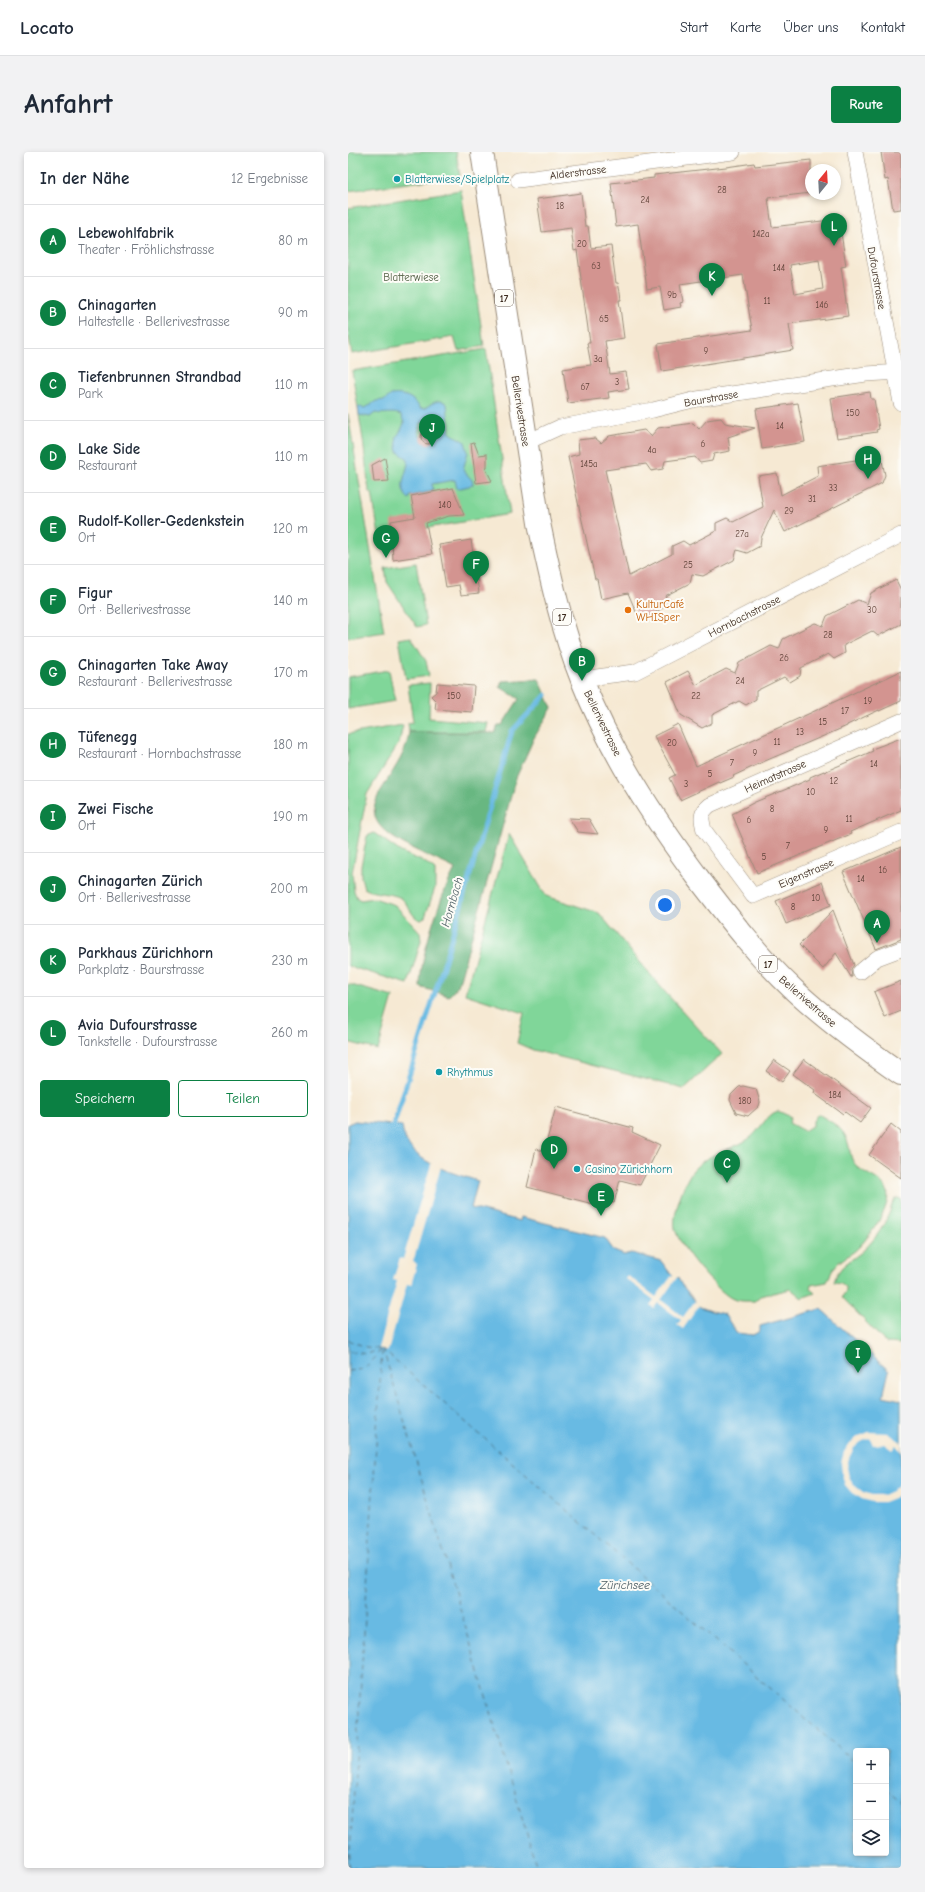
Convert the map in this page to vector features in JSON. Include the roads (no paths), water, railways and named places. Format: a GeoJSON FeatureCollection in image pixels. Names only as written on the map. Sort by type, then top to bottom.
{"type":"FeatureCollection","features":[{"type":"Feature","properties":{"kind":"main road","name":"Bellerivestrasse"},"geometry":{"type":"LineString","coordinates":[[482,152],[525,443],[539,523],[551,578],[581,679],[601,724],[643,800],[661,827],[735,926],[774,971],[803,998],[901,1074]]}},
{"type":"Feature","properties":{"kind":"street","name":"Alderstrasse"},"geometry":{"type":"LineString","coordinates":[[518,180],[680,155],[733,152]]}},
{"type":"Feature","properties":{"kind":"street","name":"Dufourstrasse"},"geometry":{"type":"LineString","coordinates":[[854,152],[898,372],[901,403]]}},
{"type":"Feature","properties":{"kind":"street","name":"Baurstrasse"},"geometry":{"type":"LineString","coordinates":[[525,443],[560,427],[697,400],[866,374],[898,372]]}},
{"type":"Feature","properties":{"kind":"street","name":"Hornbachstrasse"},"geometry":{"type":"LineString","coordinates":[[581,679],[635,672],[901,535]]}},
{"type":"Feature","properties":{"kind":"street","name":"Heimatstrasse"},"geometry":{"type":"LineString","coordinates":[[725,860],[704,830],[701,817],[703,810],[710,804],[901,721]]}},
{"type":"Feature","properties":{"kind":"street","name":"Eigenstrasse"},"geometry":{"type":"LineString","coordinates":[[725,860],[753,896],[901,832]]}},
{"type":"Feature","properties":{"kind":"street"},"geometry":{"type":"LineString","coordinates":[[860,972],[877,958],[901,949]]}},
{"type":"Feature","properties":{"kind":"water"},"geometry":{"type":"Polygon","coordinates":[[[391,395],[404,395],[414,401],[420,408],[424,409],[432,403],[438,401],[447,404],[450,433],[465,442],[468,452],[463,470],[472,480],[473,485],[457,489],[455,480],[432,484],[433,491],[410,496],[409,499],[403,490],[408,459],[398,452],[396,441],[404,423],[401,415],[395,413],[375,413],[370,417],[359,415],[358,406],[363,408],[376,401],[385,400],[391,395]],[[424,422],[420,424],[418,432],[423,442],[430,444],[436,438],[436,425],[424,422]]]}},
{"type":"Feature","properties":{"kind":"water","name":"Zürichsee"},"geometry":{"type":"Polygon","coordinates":[[[355,1121],[402,1126],[405,1138],[411,1149],[420,1157],[431,1164],[455,1174],[478,1181],[471,1208],[520,1221],[521,1217],[605,1238],[614,1251],[624,1255],[632,1253],[661,1261],[670,1273],[678,1278],[681,1284],[700,1307],[724,1314],[737,1333],[753,1335],[760,1331],[760,1326],[821,1309],[889,1371],[883,1396],[901,1400],[901,1868],[348,1868],[348,1124],[355,1121]]]}},
{"type":"Feature","properties":{"kind":"waterway","name":"Hornbach"},"geometry":{"type":"LineString","coordinates":[[392,1130],[443,967],[512,731],[546,695]]}},
{"type":"Feature","properties":{"kind":"place","name":"Blatterwiese/Spielplatz"},"geometry":{"type":"Point","coordinates":[397,179]}},
{"type":"Feature","properties":{"kind":"place","name":"Avia Dufourstrasse"},"geometry":{"type":"Point","coordinates":[834,246]}},
{"type":"Feature","properties":{"kind":"place","name":"Parkhaus Zürichhorn"},"geometry":{"type":"Point","coordinates":[712,296]}},
{"type":"Feature","properties":{"kind":"place","name":"Chinagarten Zürich"},"geometry":{"type":"Point","coordinates":[432,447]}},
{"type":"Feature","properties":{"kind":"place","name":"Tüfenegg"},"geometry":{"type":"Point","coordinates":[868,479]}},
{"type":"Feature","properties":{"kind":"place","name":"Chinagarten Take Away"},"geometry":{"type":"Point","coordinates":[386,558]}},
{"type":"Feature","properties":{"kind":"place","name":"Figur"},"geometry":{"type":"Point","coordinates":[476,584]}},
{"type":"Feature","properties":{"kind":"place","name":"KulturCafé WHISper"},"geometry":{"type":"Point","coordinates":[628,610]}},
{"type":"Feature","properties":{"kind":"place","name":"Chinagarten"},"geometry":{"type":"Point","coordinates":[582,681]}},
{"type":"Feature","properties":{"kind":"place","name":"Lebewohlfabrik"},"geometry":{"type":"Point","coordinates":[877,943]}},
{"type":"Feature","properties":{"kind":"place","name":"Rhythmus"},"geometry":{"type":"Point","coordinates":[439,1072]}},
{"type":"Feature","properties":{"kind":"place","name":"Lake Side"},"geometry":{"type":"Point","coordinates":[554,1169]}},
{"type":"Feature","properties":{"kind":"place","name":"Casino Zürichhorn"},"geometry":{"type":"Point","coordinates":[577,1169]}},
{"type":"Feature","properties":{"kind":"place","name":"Tiefenbrunnen Strandbad"},"geometry":{"type":"Point","coordinates":[727,1183]}},
{"type":"Feature","properties":{"kind":"place","name":"Rudolf-Koller-Gedenkstein"},"geometry":{"type":"Point","coordinates":[601,1216]}},
{"type":"Feature","properties":{"kind":"place","name":"Zwei Fische"},"geometry":{"type":"Point","coordinates":[858,1373]}},
{"type":"Feature","properties":{"kind":"park label","name":"Blatterwiese"},"geometry":{"type":"Point","coordinates":[411,277]}}]}
